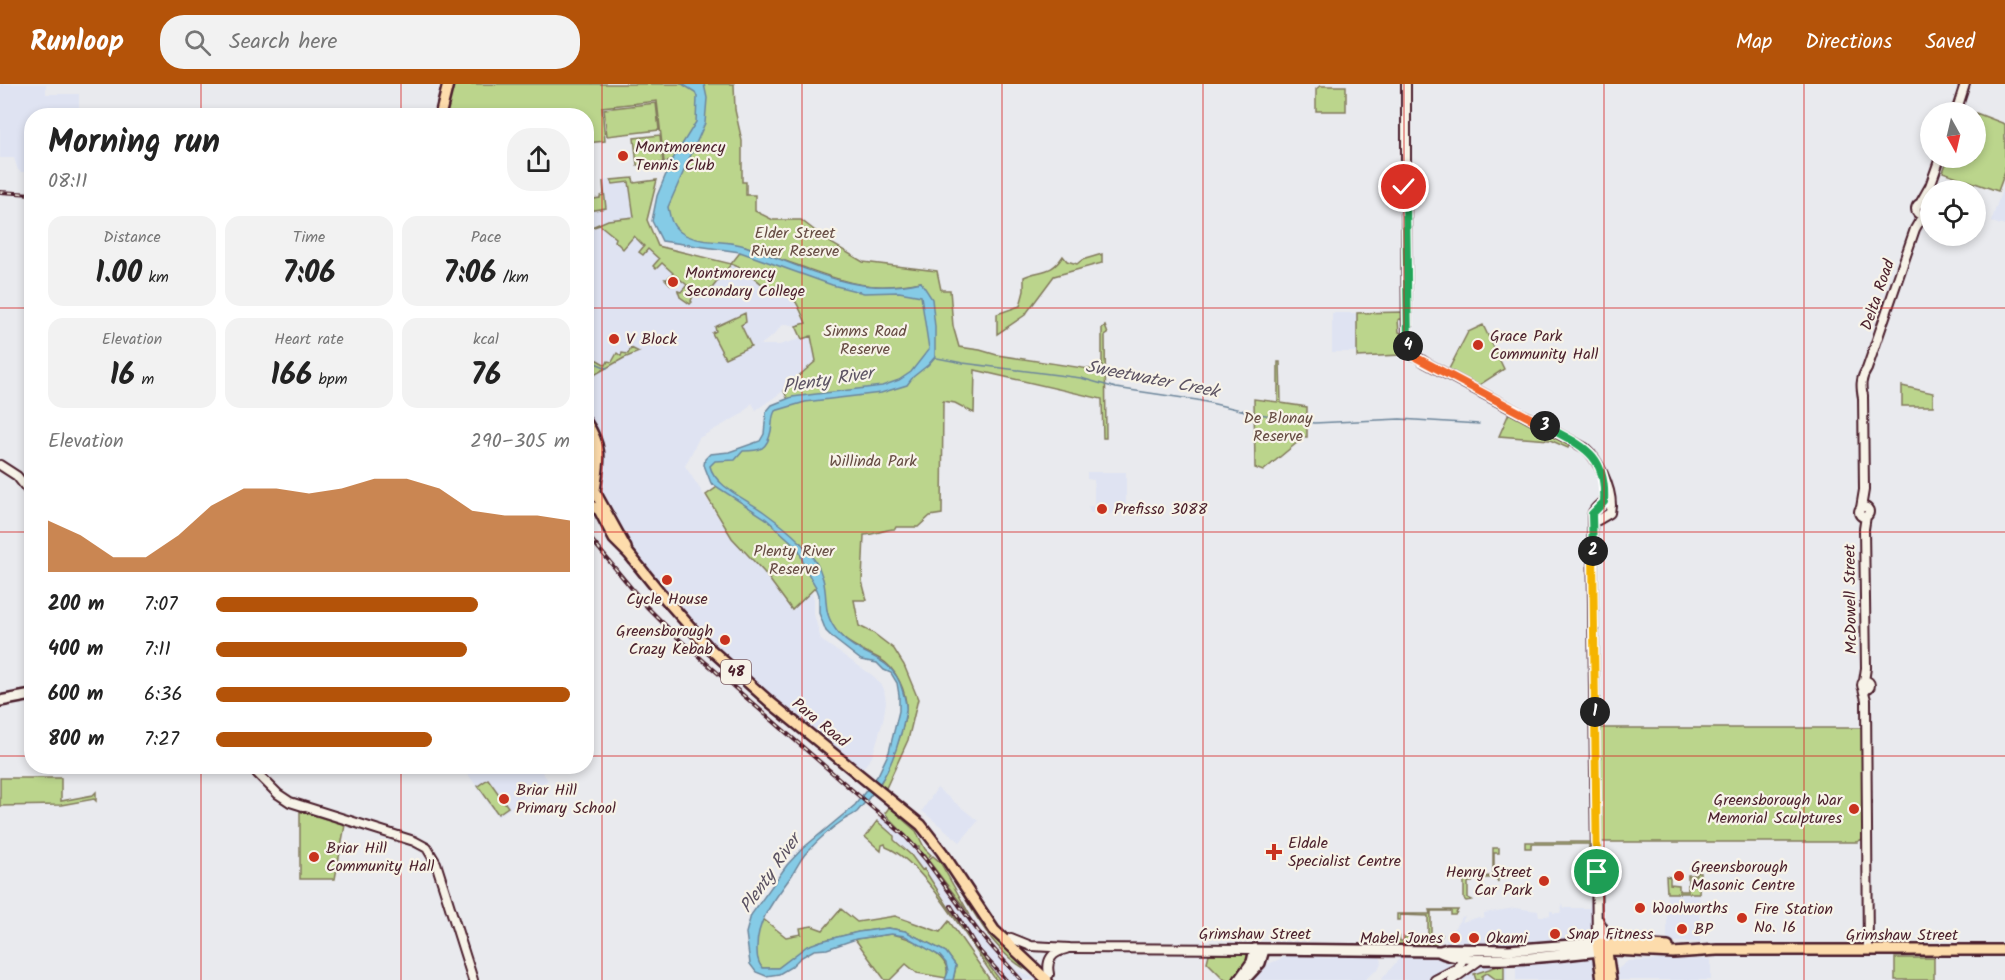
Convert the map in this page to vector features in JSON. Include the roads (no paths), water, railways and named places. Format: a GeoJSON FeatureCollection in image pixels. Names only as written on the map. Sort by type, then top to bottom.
{"type":"FeatureCollection","features":[{"type":"Feature","properties":{"kind":"main road"},"geometry":{"type":"LineString","coordinates":[[442,108],[448,84]]}},
{"type":"Feature","properties":{"kind":"main road"},"geometry":{"type":"LineString","coordinates":[[594,435],[599,450],[600,466],[594,480]]}},
{"type":"Feature","properties":{"kind":"main road","name":"Para Road"},"geometry":{"type":"LineString","coordinates":[[594,492],[629,555]]}},
{"type":"Feature","properties":{"kind":"main road","name":"Para Road"},"geometry":{"type":"LineString","coordinates":[[594,507],[599,510],[614,539],[708,647],[771,703],[926,830],[987,918],[1011,938],[1050,978]]}},
{"type":"Feature","properties":{"kind":"main road"},"geometry":{"type":"LineString","coordinates":[[0,701],[24,696]]}},
{"type":"Feature","properties":{"kind":"main road","name":"Para Road"},"geometry":{"type":"LineString","coordinates":[[987,918],[997,933],[1050,978]]}},
{"type":"Feature","properties":{"kind":"main road"},"geometry":{"type":"LineString","coordinates":[[1602,947],[1610,969],[1611,980]]}},
{"type":"Feature","properties":{"kind":"main road"},"geometry":{"type":"LineString","coordinates":[[1602,947],[1602,980]]}},
{"type":"Feature","properties":{"kind":"main road","name":"Grimshaw Street"},"geometry":{"type":"LineString","coordinates":[[1440,951],[1449,955],[1510,954],[1602,947],[1692,950],[2005,950]]}},
{"type":"Feature","properties":{"kind":"main road","name":"Grimshaw Street"},"geometry":{"type":"LineString","coordinates":[[1602,947],[1673,953],[1692,950]]}},
{"type":"Feature","properties":{"kind":"main road","name":"Grimshaw Street"},"geometry":{"type":"LineString","coordinates":[[1259,950],[1440,951],[1447,949],[1481,959],[1510,954]]}},
{"type":"Feature","properties":{"kind":"main road"},"geometry":{"type":"LineString","coordinates":[[1241,980],[1259,950]]}},
{"type":"Feature","properties":{"kind":"main road"},"geometry":{"type":"LineString","coordinates":[[1610,969],[1621,957],[1640,951]]}},
{"type":"Feature","properties":{"kind":"street"},"geometry":{"type":"LineString","coordinates":[[1406,84],[1407,341],[1411,353],[1585,448],[1592,455],[1603,476],[1610,513],[1595,518]]}},
{"type":"Feature","properties":{"kind":"street"},"geometry":{"type":"LineString","coordinates":[[1959,102],[1965,84]]}},
{"type":"Feature","properties":{"kind":"street","name":"Delta Road"},"geometry":{"type":"LineString","coordinates":[[1864,512],[1863,398],[1867,369],[1920,214],[1929,210],[1924,204],[1936,168]]}},
{"type":"Feature","properties":{"kind":"street"},"geometry":{"type":"LineString","coordinates":[[0,465],[17,476],[24,485]]}},
{"type":"Feature","properties":{"kind":"street"},"geometry":{"type":"LineString","coordinates":[[1602,947],[1596,926],[1598,919],[1593,538],[1595,518],[1593,511],[1607,503]]}},
{"type":"Feature","properties":{"kind":"street","name":"McDowell Street"},"geometry":{"type":"LineString","coordinates":[[1864,512],[1868,950]]}},
{"type":"Feature","properties":{"kind":"street"},"geometry":{"type":"LineString","coordinates":[[258,774],[278,794],[290,802],[414,841],[427,848],[436,863],[473,980]]}},
{"type":"Feature","properties":{"kind":"street","name":"Grimshaw Street"},"geometry":{"type":"LineString","coordinates":[[1011,938],[1031,946],[1070,948],[1259,950]]}},
{"type":"Feature","properties":{"kind":"street"},"geometry":{"type":"LineString","coordinates":[[1050,978],[1048,965],[1051,956],[1057,951],[1070,948]]}},
{"type":"Feature","properties":{"kind":"street"},"geometry":{"type":"LineString","coordinates":[[1451,976],[1465,954]]}},
{"type":"Feature","properties":{"kind":"street"},"geometry":{"type":"LineString","coordinates":[[1449,955],[1453,963],[1451,976]]}},
{"type":"Feature","properties":{"kind":"street"},"geometry":{"type":"LineString","coordinates":[[1438,980],[1451,976],[1481,959]]}},
{"type":"Feature","properties":{"kind":"water"},"geometry":{"type":"Polygon","coordinates":[[[682,84],[704,84],[707,98],[705,123],[668,207],[676,229],[702,240],[745,246],[810,271],[852,283],[897,286],[921,282],[932,299],[935,327],[935,357],[907,385],[881,393],[805,402],[775,411],[765,446],[754,451],[743,451],[735,460],[715,461],[710,466],[718,480],[732,492],[773,518],[807,550],[823,579],[828,613],[833,626],[847,642],[891,669],[902,689],[906,705],[896,748],[880,783],[857,812],[830,830],[805,854],[764,917],[758,936],[758,960],[762,968],[778,968],[807,946],[858,932],[888,928],[905,931],[946,952],[956,966],[953,980],[945,980],[948,972],[946,963],[940,956],[905,936],[891,934],[856,939],[827,949],[814,950],[779,974],[766,976],[756,972],[750,964],[746,933],[751,915],[787,865],[802,849],[855,805],[878,775],[889,752],[899,711],[899,695],[897,683],[891,673],[877,663],[861,660],[826,631],[819,613],[819,595],[798,548],[765,518],[711,483],[704,465],[705,459],[710,454],[729,452],[760,441],[764,434],[766,412],[772,405],[792,397],[882,386],[899,380],[911,372],[929,349],[921,296],[899,292],[864,293],[832,285],[740,252],[662,241],[652,221],[657,196],[671,162],[696,122],[697,97],[695,92],[682,84]]]}},
{"type":"Feature","properties":{"kind":"waterway","name":"Sweetwater Creek"},"geometry":{"type":"LineString","coordinates":[[935,356],[963,363],[1081,378],[1116,388],[1197,400],[1314,423],[1400,419],[1479,424]]}},
{"type":"Feature","properties":{"kind":"waterway"},"geometry":{"type":"LineString","coordinates":[[594,362],[607,368]]}},
{"type":"Feature","properties":{"kind":"railway"},"geometry":{"type":"LineString","coordinates":[[0,192],[24,194]]}},
{"type":"Feature","properties":{"kind":"railway"},"geometry":{"type":"LineString","coordinates":[[594,543],[647,607],[681,641],[905,836],[926,860],[978,931],[1021,980]]}},
{"type":"Feature","properties":{"kind":"railway"},"geometry":{"type":"LineString","coordinates":[[951,906],[977,948],[1006,980]]}},
{"type":"Feature","properties":{"kind":"place","name":"Montmorency Tennis Club"},"geometry":{"type":"Point","coordinates":[623,156]}},
{"type":"Feature","properties":{"kind":"place","name":"Montmorency Secondary College"},"geometry":{"type":"Point","coordinates":[673,282]}},
{"type":"Feature","properties":{"kind":"place","name":"V Block"},"geometry":{"type":"Point","coordinates":[614,339]}},
{"type":"Feature","properties":{"kind":"place","name":"Grace Park Community Hall"},"geometry":{"type":"Point","coordinates":[1478,345]}},
{"type":"Feature","properties":{"kind":"place","name":"Prefisso 3088"},"geometry":{"type":"Point","coordinates":[1102,509]}},
{"type":"Feature","properties":{"kind":"place","name":"Cycle House"},"geometry":{"type":"Point","coordinates":[667,580]}},
{"type":"Feature","properties":{"kind":"place","name":"Greensborough Crazy Kebab"},"geometry":{"type":"Point","coordinates":[725,640]}},
{"type":"Feature","properties":{"kind":"place","name":"Briar Hill Primary School"},"geometry":{"type":"Point","coordinates":[504,799]}},
{"type":"Feature","properties":{"kind":"place","name":"Greensborough War Memorial Sculptures"},"geometry":{"type":"Point","coordinates":[1854,809]}},
{"type":"Feature","properties":{"kind":"place","name":"Eldale Specialist Centre"},"geometry":{"type":"Point","coordinates":[1274,852]}},
{"type":"Feature","properties":{"kind":"place","name":"Briar Hill Community Hall"},"geometry":{"type":"Point","coordinates":[314,857]}},
{"type":"Feature","properties":{"kind":"place","name":"Greensborough Masonic Centre"},"geometry":{"type":"Point","coordinates":[1679,876]}},
{"type":"Feature","properties":{"kind":"place","name":"Henry Street Car Park"},"geometry":{"type":"Point","coordinates":[1544,881]}},
{"type":"Feature","properties":{"kind":"place","name":"Woolworths"},"geometry":{"type":"Point","coordinates":[1640,908]}},
{"type":"Feature","properties":{"kind":"place","name":"Fire Station No. 16"},"geometry":{"type":"Point","coordinates":[1742,918]}},
{"type":"Feature","properties":{"kind":"place","name":"BP"},"geometry":{"type":"Point","coordinates":[1682,929]}},
{"type":"Feature","properties":{"kind":"place","name":"Snap Fitness"},"geometry":{"type":"Point","coordinates":[1555,934]}},
{"type":"Feature","properties":{"kind":"place","name":"Mabel Jones"},"geometry":{"type":"Point","coordinates":[1455,938]}},
{"type":"Feature","properties":{"kind":"place","name":"Okami"},"geometry":{"type":"Point","coordinates":[1474,938]}},
{"type":"Feature","properties":{"kind":"park label","name":"Elder Street River Reserve"},"geometry":{"type":"Point","coordinates":[795,242]}},
{"type":"Feature","properties":{"kind":"park label","name":"Simms Road Reserve"},"geometry":{"type":"Point","coordinates":[865,340]}},
{"type":"Feature","properties":{"kind":"park label","name":"De Blonay Reserve"},"geometry":{"type":"Point","coordinates":[1278,427]}},
{"type":"Feature","properties":{"kind":"park label","name":"Willinda Park"},"geometry":{"type":"Point","coordinates":[873,461]}},
{"type":"Feature","properties":{"kind":"park label","name":"Plenty River Reserve"},"geometry":{"type":"Point","coordinates":[794,560]}},
{"type":"Feature","properties":{"kind":"water label","name":"Plenty River"},"geometry":{"type":"Point","coordinates":[828,381]}},
{"type":"Feature","properties":{"kind":"water label","name":"Plenty River"},"geometry":{"type":"Point","coordinates":[771,874]}}]}
